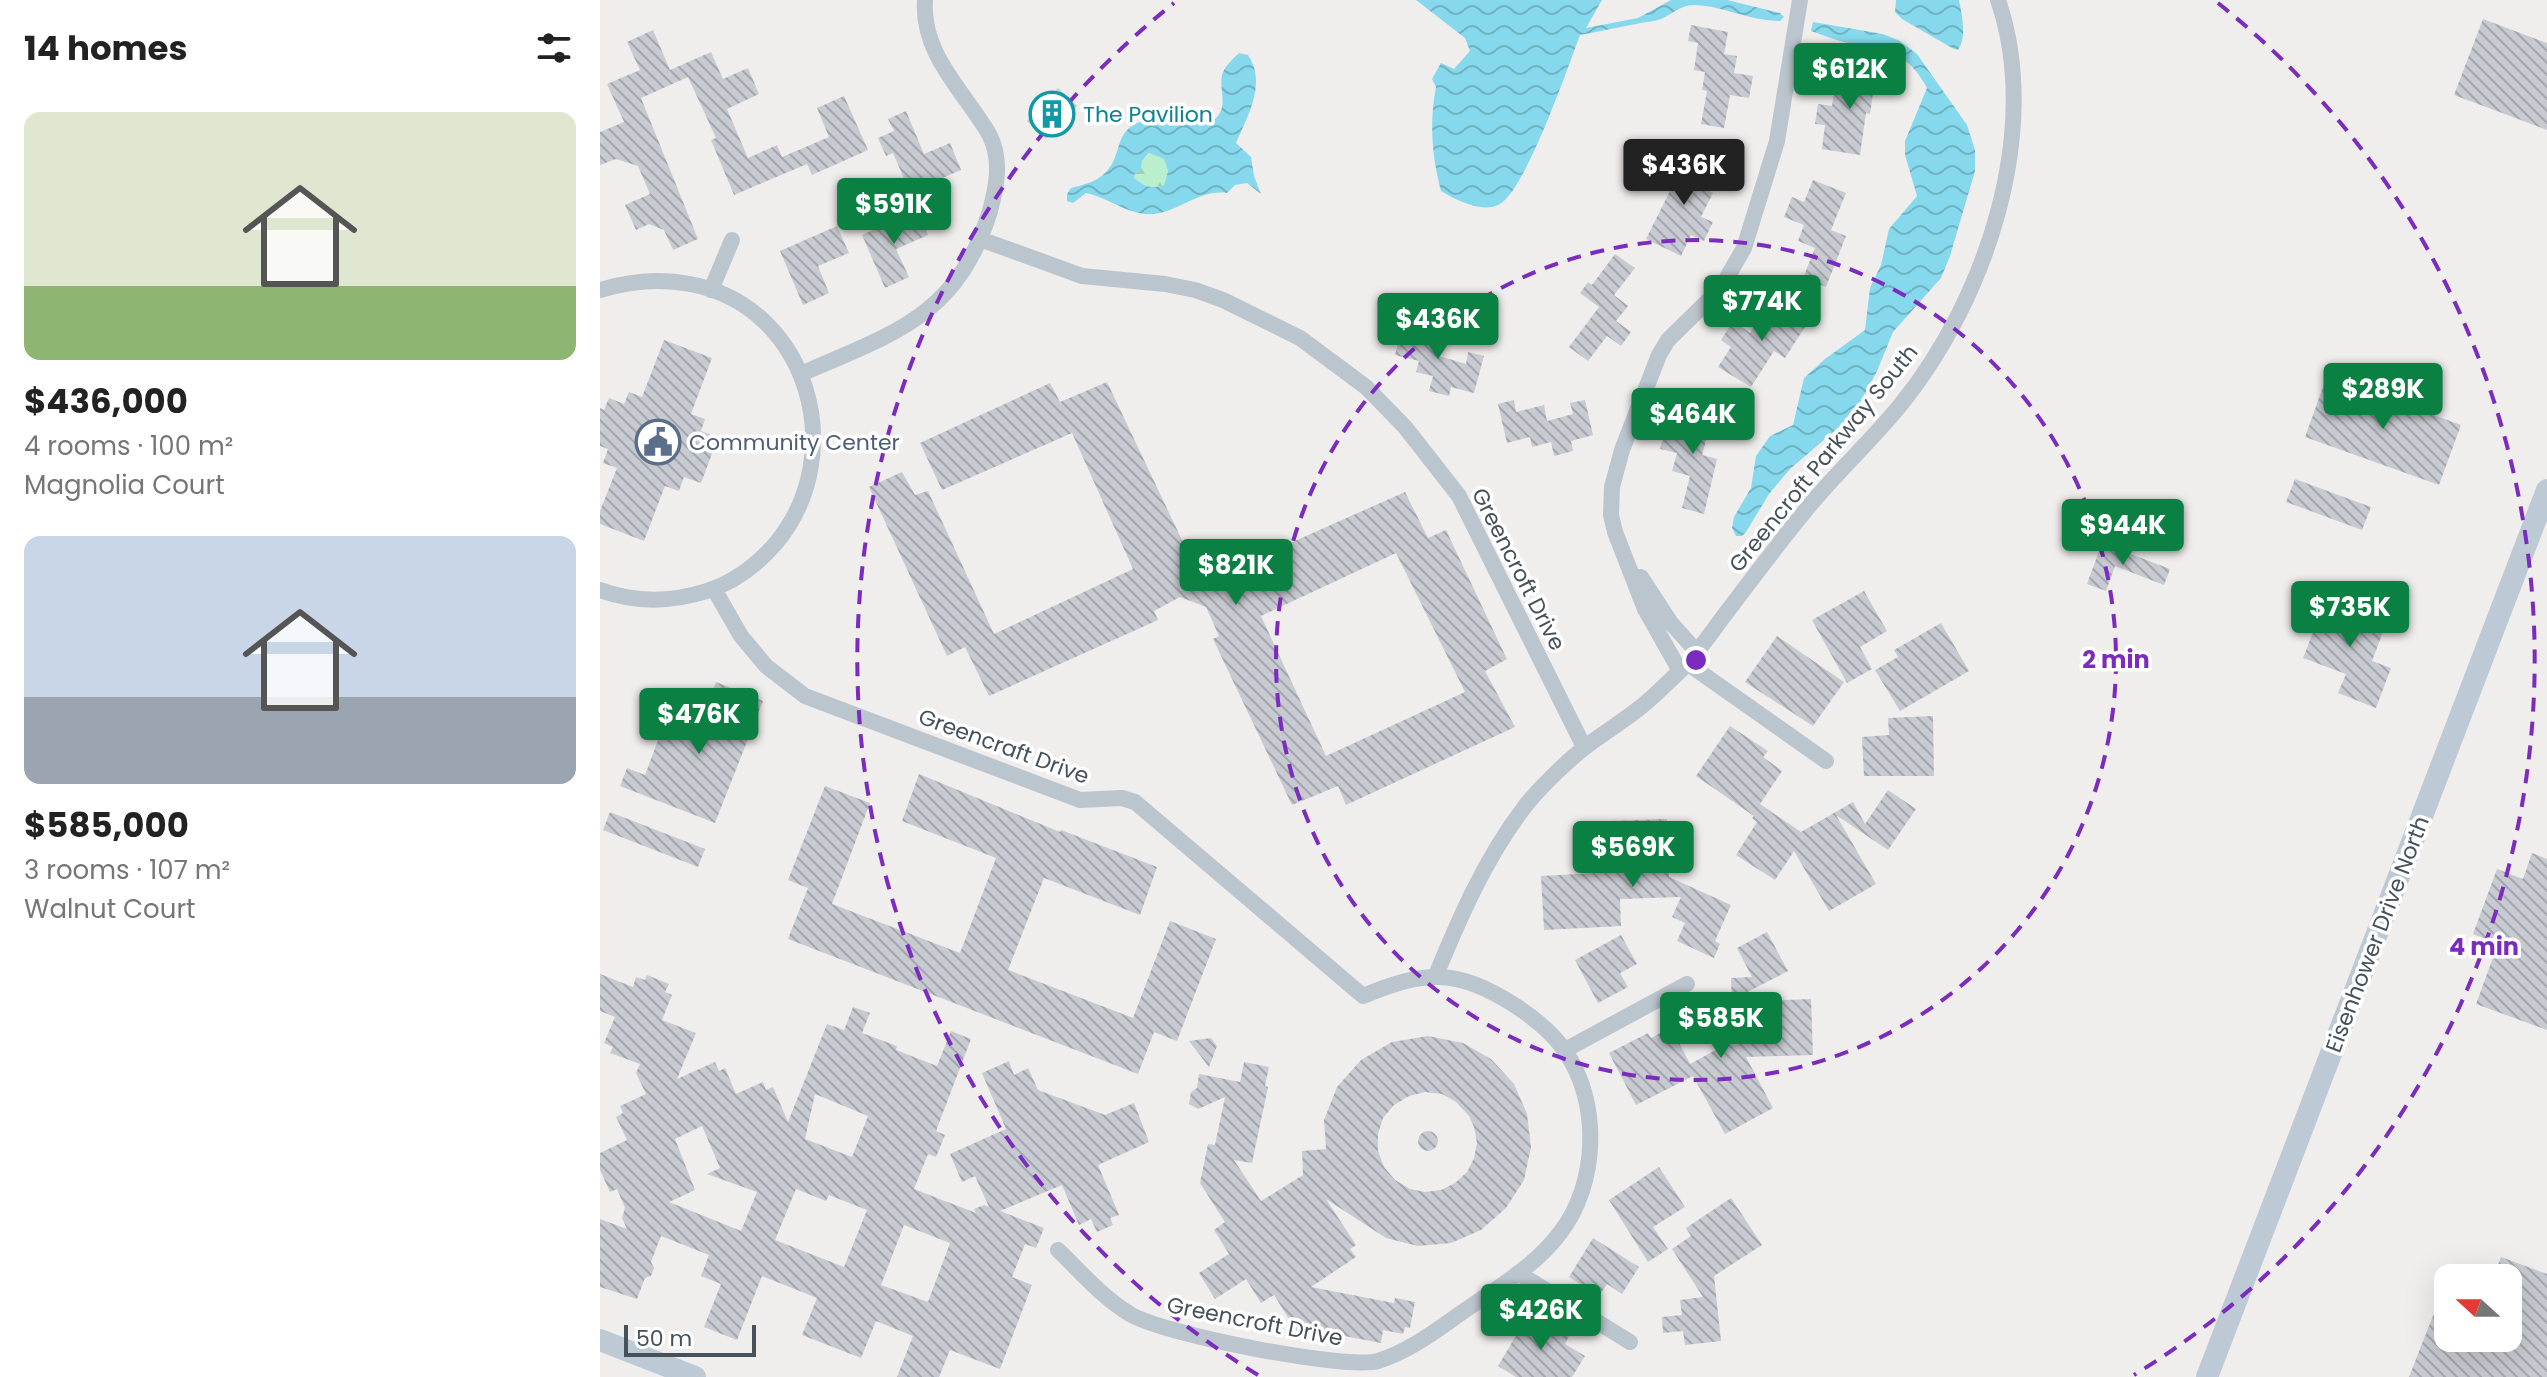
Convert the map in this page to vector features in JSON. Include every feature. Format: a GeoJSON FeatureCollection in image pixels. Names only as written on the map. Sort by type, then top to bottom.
{"type":"FeatureCollection","features":[{"type":"Feature","properties":{"kind":"street"},"geometry":{"type":"LineString","coordinates":[[801,374],[922,316],[956,284],[980,239],[995,194],[997,159],[989,136],[935,52],[926,29],[925,0]]}},
{"type":"Feature","properties":{"kind":"street","name":"Greencroft Parkway South"},"geometry":{"type":"LineString","coordinates":[[1584,747],[1641,707],[1688,662],[1816,497],[1902,403],[1951,331],[1969,294],[1993,229],[2009,152],[2012,118],[2010,51],[1998,0]]}},
{"type":"Feature","properties":{"kind":"street"},"geometry":{"type":"LineString","coordinates":[[1800,4],[1777,141],[1744,248],[1721,288],[1668,340],[1659,355],[1622,450],[1612,487],[1611,504],[1615,532],[1645,609],[1688,662],[1826,761]]}},
{"type":"Feature","properties":{"kind":"street","name":"Greencroft Drive"},"geometry":{"type":"LineString","coordinates":[[980,239],[1082,276],[1165,284],[1223,300],[1300,338],[1366,387],[1405,427],[1459,496],[1584,747]]}},
{"type":"Feature","properties":{"kind":"street"},"geometry":{"type":"LineString","coordinates":[[711,290],[732,240]]}},
{"type":"Feature","properties":{"kind":"street"},"geometry":{"type":"LineString","coordinates":[[600,290],[627,282],[660,280],[711,290],[739,304],[764,323],[785,346],[801,374],[813,417],[815,439],[811,473],[799,510],[786,532],[750,568],[714,589],[671,599],[648,600],[600,590]]}},
{"type":"Feature","properties":{"kind":"street","name":"Eisenhower Drive North"},"geometry":{"type":"LineString","coordinates":[[2207,1377],[2547,490]]}},
{"type":"Feature","properties":{"kind":"street"},"geometry":{"type":"LineString","coordinates":[[1624,552],[1671,623],[1688,662]]}},
{"type":"Feature","properties":{"kind":"street","name":"Greencraft Drive"},"geometry":{"type":"LineString","coordinates":[[714,589],[741,636],[766,666],[805,696],[1080,800],[1122,798],[1135,802],[1363,996]]}},
{"type":"Feature","properties":{"kind":"street"},"geometry":{"type":"LineString","coordinates":[[1436,975],[1464,907],[1506,834],[1525,806],[1584,747]]}},
{"type":"Feature","properties":{"kind":"street","name":"Greencroft Drive"},"geometry":{"type":"LineString","coordinates":[[1058,1250],[1132,1315],[1167,1329],[1317,1358],[1361,1363],[1376,1369],[1544,1253],[1561,1232],[1582,1194],[1588,1169],[1590,1145],[1586,1102],[1575,1068],[1565,1050],[1532,1017],[1511,1003],[1465,982],[1436,975],[1399,981],[1363,996]]}},
{"type":"Feature","properties":{"kind":"street"},"geometry":{"type":"LineString","coordinates":[[1565,1050],[1687,984]]}},
{"type":"Feature","properties":{"kind":"street"},"geometry":{"type":"LineString","coordinates":[[1518,1273],[1630,1342]]}},
{"type":"Feature","properties":{"kind":"street"},"geometry":{"type":"LineString","coordinates":[[600,1340],[695,1377]]}},
{"type":"Feature","properties":{"kind":"green space"},"geometry":{"type":"Polygon","coordinates":[[[1150,153],[1164,159],[1168,171],[1164,185],[1148,186],[1134,178],[1135,173],[1141,170],[1142,161],[1150,153]]]}},
{"type":"Feature","properties":{"kind":"water"},"geometry":{"type":"Polygon","coordinates":[[[1416,0],[1602,0],[1586,28],[1638,18],[1671,0],[1727,0],[1780,13],[1784,17],[1780,21],[1769,20],[1694,5],[1683,7],[1659,20],[1580,35],[1522,176],[1500,204],[1478,207],[1441,191],[1432,139],[1436,87],[1432,79],[1441,63],[1454,69],[1470,51],[1465,38],[1416,0]]]}},
{"type":"Feature","properties":{"kind":"water"},"geometry":{"type":"Polygon","coordinates":[[[1896,0],[1959,0],[1963,33],[1958,50],[1902,19],[1895,12],[1896,0]]]}},
{"type":"Feature","properties":{"kind":"water"},"geometry":{"type":"Polygon","coordinates":[[[1813,22],[1883,34],[1900,41],[1917,54],[1967,125],[1975,150],[1975,171],[1941,278],[1893,332],[1861,401],[1845,422],[1790,469],[1769,494],[1746,532],[1736,536],[1732,528],[1734,517],[1751,488],[1756,456],[1770,436],[1793,425],[1804,378],[1865,330],[1870,288],[1881,265],[1889,229],[1917,196],[1905,155],[1905,141],[1927,88],[1903,59],[1884,50],[1843,42],[1811,31],[1813,22]]]}},
{"type":"Feature","properties":{"kind":"water"},"geometry":{"type":"Polygon","coordinates":[[[1239,53],[1248,55],[1256,77],[1256,88],[1236,143],[1251,157],[1261,194],[1247,183],[1235,185],[1227,193],[1208,194],[1154,214],[1127,210],[1086,193],[1073,203],[1067,201],[1071,188],[1093,181],[1105,173],[1115,159],[1122,137],[1133,125],[1145,120],[1164,122],[1179,117],[1203,122],[1215,119],[1222,108],[1223,72],[1239,53]],[[1149,153],[1134,178],[1148,186],[1164,185],[1168,171],[1164,159],[1149,153]]]}},
{"type":"Feature","properties":{"kind":"building"},"geometry":{"type":"Polygon","coordinates":[[[2483,19],[2547,43],[2547,130],[2454,95],[2483,19]]]}},
{"type":"Feature","properties":{"kind":"building"},"geometry":{"type":"Polygon","coordinates":[[[1691,25],[1728,32],[1724,54],[1737,56],[1734,73],[1753,76],[1749,98],[1730,95],[1724,128],[1701,124],[1707,91],[1702,90],[1705,72],[1694,70],[1698,43],[1688,41],[1691,25]]]}},
{"type":"Feature","properties":{"kind":"building"},"geometry":{"type":"Polygon","coordinates":[[[653,30],[670,70],[711,52],[723,79],[748,68],[759,94],[727,109],[748,158],[777,145],[782,157],[829,137],[817,108],[844,96],[868,150],[812,175],[807,164],[734,195],[711,140],[716,138],[688,77],[641,98],[698,239],[673,250],[664,230],[649,224],[636,230],[625,205],[650,194],[638,166],[616,159],[600,165],[600,132],[624,122],[607,84],[640,70],[627,42],[653,30]]]}},
{"type":"Feature","properties":{"kind":"building"},"geometry":{"type":"Polygon","coordinates":[[[1851,66],[1888,71],[1885,88],[1874,86],[1870,114],[1866,113],[1860,155],[1822,149],[1825,125],[1815,124],[1818,104],[1832,106],[1835,87],[1848,89],[1851,66]]]}},
{"type":"Feature","properties":{"kind":"building","name":"The Pavilion"},"geometry":{"type":"Polygon","coordinates":[[[1058,88],[1077,106],[1046,139],[1027,121],[1058,88]]]}},
{"type":"Feature","properties":{"kind":"building"},"geometry":{"type":"Polygon","coordinates":[[[906,111],[924,154],[950,143],[961,170],[910,192],[893,153],[886,156],[878,138],[894,131],[888,119],[906,111]]]}},
{"type":"Feature","properties":{"kind":"building"},"geometry":{"type":"Polygon","coordinates":[[[1692,147],[1712,157],[1698,186],[1713,193],[1701,217],[1713,222],[1704,241],[1691,235],[1681,256],[1646,239],[1692,147]]]}},
{"type":"Feature","properties":{"kind":"building"},"geometry":{"type":"Polygon","coordinates":[[[1813,180],[1846,193],[1831,230],[1846,236],[1826,287],[1803,278],[1815,248],[1798,241],[1804,225],[1784,217],[1792,197],[1804,202],[1813,180]]]}},
{"type":"Feature","properties":{"kind":"building"},"geometry":{"type":"Polygon","coordinates":[[[917,210],[928,235],[896,249],[909,277],[885,288],[862,235],[917,210]]]}},
{"type":"Feature","properties":{"kind":"building"},"geometry":{"type":"Polygon","coordinates":[[[837,226],[849,253],[818,266],[829,293],[803,305],[780,251],[837,226]]]}},
{"type":"Feature","properties":{"kind":"building"},"geometry":{"type":"Polygon","coordinates":[[[1615,254],[1635,268],[1614,295],[1628,306],[1616,321],[1631,332],[1621,346],[1607,336],[1588,361],[1569,347],[1599,307],[1580,293],[1588,282],[1592,285],[1615,254]]]}},
{"type":"Feature","properties":{"kind":"building"},"geometry":{"type":"Polygon","coordinates":[[[1793,299],[1814,313],[1785,358],[1774,351],[1751,387],[1718,367],[1731,347],[1721,340],[1733,321],[1750,333],[1761,316],[1776,326],[1793,299]]]}},
{"type":"Feature","properties":{"kind":"building"},"geometry":{"type":"Polygon","coordinates":[[[1404,319],[1421,323],[1418,335],[1443,342],[1439,356],[1466,364],[1468,352],[1484,356],[1474,393],[1451,387],[1449,396],[1429,391],[1433,376],[1416,372],[1419,361],[1395,355],[1404,319]]]}},
{"type":"Feature","properties":{"kind":"building","name":"Community Center"},"geometry":{"type":"Polygon","coordinates":[[[664,340],[712,358],[691,414],[705,419],[701,431],[718,438],[701,483],[684,477],[679,491],[665,486],[644,541],[600,524],[600,511],[617,468],[603,463],[608,449],[600,446],[600,408],[604,410],[609,398],[624,404],[629,392],[642,397],[664,340]]]}},
{"type":"Feature","properties":{"kind":"building"},"geometry":{"type":"Polygon","coordinates":[[[2327,376],[2461,425],[2439,485],[2305,437],[2327,376]]]}},
{"type":"Feature","properties":{"kind":"building"},"geometry":{"type":"Polygon","coordinates":[[[1107,382],[1190,557],[1197,539],[1231,551],[1225,572],[1405,492],[1428,538],[1446,530],[1507,659],[1485,671],[1515,727],[1346,805],[1338,786],[1292,805],[1213,639],[1219,636],[1206,607],[1180,597],[1154,611],[1158,620],[989,696],[965,647],[947,656],[869,487],[902,472],[915,495],[928,491],[994,634],[1133,569],[1072,433],[942,490],[920,443],[1050,383],[1060,402],[1107,382]],[[1396,553],[1261,616],[1326,756],[1465,692],[1396,553]]]}},
{"type":"Feature","properties":{"kind":"building"},"geometry":{"type":"Polygon","coordinates":[[[1514,400],[1516,412],[1544,405],[1547,421],[1573,414],[1570,403],[1585,400],[1593,435],[1571,441],[1573,451],[1554,456],[1551,442],[1532,447],[1530,437],[1507,443],[1498,404],[1514,400]]]}},
{"type":"Feature","properties":{"kind":"building"},"geometry":{"type":"Polygon","coordinates":[[[1692,401],[1715,407],[1702,455],[1717,459],[1704,514],[1682,508],[1690,476],[1672,471],[1677,453],[1660,449],[1666,428],[1683,433],[1692,401]]]}},
{"type":"Feature","properties":{"kind":"building"},"geometry":{"type":"Polygon","coordinates":[[[2295,479],[2371,507],[2362,530],[2286,502],[2295,479]]]}},
{"type":"Feature","properties":{"kind":"building"},"geometry":{"type":"Polygon","coordinates":[[[2102,543],[2170,569],[2164,585],[2115,566],[2106,591],[2087,584],[2102,543]]]}},
{"type":"Feature","properties":{"kind":"building"},"geometry":{"type":"Polygon","coordinates":[[[1864,591],[1887,631],[1860,647],[1872,669],[1847,683],[1812,620],[1864,591]]]}},
{"type":"Feature","properties":{"kind":"building"},"geometry":{"type":"Polygon","coordinates":[[[2327,596],[2388,619],[2372,661],[2391,668],[2376,708],[2338,693],[2346,674],[2303,658],[2327,596]]]}},
{"type":"Feature","properties":{"kind":"building"},"geometry":{"type":"Polygon","coordinates":[[[1941,623],[1969,671],[1900,711],[1875,670],[1898,657],[1894,650],[1941,623]]]}},
{"type":"Feature","properties":{"kind":"building"},"geometry":{"type":"Polygon","coordinates":[[[1777,636],[1844,682],[1813,726],[1745,682],[1777,636]]]}},
{"type":"Feature","properties":{"kind":"building"},"geometry":{"type":"Polygon","coordinates":[[[716,682],[763,701],[715,823],[620,786],[627,768],[645,775],[666,719],[697,731],[716,682]]]}},
{"type":"Feature","properties":{"kind":"building"},"geometry":{"type":"Polygon","coordinates":[[[1933,716],[1934,776],[1864,776],[1862,737],[1889,735],[1888,718],[1933,716]]]}},
{"type":"Feature","properties":{"kind":"building"},"geometry":{"type":"Polygon","coordinates":[[[1730,726],[1768,751],[1763,757],[1782,771],[1760,804],[1801,832],[1853,802],[1865,824],[1888,790],[1916,809],[1888,850],[1836,815],[1876,884],[1829,911],[1794,851],[1775,880],[1736,855],[1757,822],[1752,818],[1754,816],[1696,776],[1730,726]]]}},
{"type":"Feature","properties":{"kind":"building"},"geometry":{"type":"Polygon","coordinates":[[[919,774],[1060,832],[1157,867],[1140,915],[1044,878],[1008,970],[1133,1018],[1170,921],[1216,939],[1177,1041],[1154,1032],[1138,1074],[788,939],[808,888],[788,880],[825,786],[870,803],[832,904],[960,953],[996,858],[902,821],[919,774]]]}},
{"type":"Feature","properties":{"kind":"building"},"geometry":{"type":"Polygon","coordinates":[[[610,812],[705,849],[698,867],[603,830],[610,812]]]}},
{"type":"Feature","properties":{"kind":"building"},"geometry":{"type":"Polygon","coordinates":[[[1667,819],[1669,877],[1731,905],[1715,941],[1720,944],[1714,958],[1677,941],[1685,923],[1672,917],[1681,897],[1620,899],[1621,926],[1544,930],[1541,876],[1613,872],[1611,821],[1667,819]]]}},
{"type":"Feature","properties":{"kind":"building"},"geometry":{"type":"Polygon","coordinates":[[[2532,853],[2547,859],[2547,1030],[2476,1004],[2498,944],[2473,934],[2497,869],[2523,879],[2532,853]]]}},
{"type":"Feature","properties":{"kind":"building"},"geometry":{"type":"Polygon","coordinates":[[[1767,932],[1788,971],[1732,1000],[1731,978],[1752,977],[1737,948],[1767,932]]]}},
{"type":"Feature","properties":{"kind":"building"},"geometry":{"type":"Polygon","coordinates":[[[1621,935],[1637,964],[1620,973],[1628,987],[1598,1003],[1575,960],[1621,935]]]}},
{"type":"Feature","properties":{"kind":"building"},"geometry":{"type":"Polygon","coordinates":[[[600,974],[633,987],[636,977],[645,980],[647,975],[669,984],[665,992],[672,995],[662,1020],[696,1033],[677,1079],[715,1062],[719,1071],[725,1068],[736,1094],[763,1082],[766,1090],[773,1087],[788,1122],[827,1024],[844,1030],[853,1007],[870,1013],[862,1033],[937,1066],[951,1031],[971,1039],[936,1131],[945,1135],[936,1157],[928,1154],[914,1189],[976,1213],[974,1209],[984,1205],[989,1207],[975,1176],[962,1182],[950,1154],[1006,1129],[982,1073],[1009,1061],[1014,1075],[1028,1068],[1038,1090],[1105,1115],[1134,1103],[1149,1142],[1098,1165],[1119,1215],[1110,1218],[1113,1225],[1097,1232],[1091,1219],[1079,1225],[1062,1185],[1000,1211],[1044,1228],[1036,1248],[1025,1244],[1012,1277],[1032,1285],[1000,1369],[950,1350],[939,1377],[897,1377],[913,1336],[876,1321],[861,1358],[802,1335],[817,1298],[762,1276],[737,1340],[704,1327],[721,1284],[701,1276],[709,1255],[661,1236],[651,1262],[654,1268],[651,1276],[645,1278],[637,1299],[600,1287],[600,1219],[627,1229],[622,1218],[625,1208],[617,1189],[610,1192],[600,1170],[600,1153],[627,1140],[616,1117],[623,1113],[620,1106],[646,1094],[636,1073],[640,1064],[610,1053],[613,1047],[604,1043],[615,1017],[600,1011],[600,974]],[[815,1094],[805,1139],[852,1157],[868,1116],[815,1094]],[[702,1126],[675,1139],[695,1190],[669,1202],[741,1231],[757,1192],[707,1174],[720,1168],[702,1126]],[[796,1189],[775,1240],[844,1267],[867,1210],[829,1195],[826,1201],[796,1189]],[[904,1225],[881,1285],[928,1302],[950,1243],[904,1225]]]}},
{"type":"Feature","properties":{"kind":"building"},"geometry":{"type":"Polygon","coordinates":[[[1811,999],[1813,1055],[1746,1057],[1773,1108],[1725,1134],[1693,1076],[1636,1105],[1609,1053],[1648,1033],[1651,1038],[1671,1027],[1690,1064],[1734,1040],[1732,1002],[1811,999]]]}},
{"type":"Feature","properties":{"kind":"building"},"geometry":{"type":"Polygon","coordinates":[[[1428,1036],[1463,1043],[1491,1059],[1514,1084],[1527,1114],[1531,1147],[1524,1180],[1506,1208],[1481,1230],[1451,1243],[1418,1246],[1386,1238],[1326,1199],[1356,1245],[1350,1249],[1356,1257],[1311,1287],[1394,1303],[1395,1298],[1415,1302],[1410,1328],[1405,1327],[1403,1334],[1383,1330],[1381,1343],[1339,1335],[1337,1342],[1299,1335],[1274,1295],[1261,1303],[1246,1279],[1215,1299],[1199,1273],[1229,1254],[1214,1230],[1225,1222],[1200,1183],[1208,1144],[1215,1145],[1225,1097],[1198,1109],[1189,1104],[1191,1092],[1197,1088],[1199,1074],[1240,1082],[1244,1062],[1269,1067],[1265,1086],[1268,1087],[1252,1163],[1234,1160],[1261,1201],[1303,1175],[1302,1151],[1326,1149],[1324,1120],[1337,1087],[1361,1060],[1392,1042],[1428,1036]],[[1425,1092],[1409,1096],[1394,1105],[1383,1118],[1378,1134],[1378,1151],[1384,1167],[1395,1180],[1410,1189],[1425,1192],[1441,1190],[1467,1172],[1474,1158],[1477,1143],[1469,1116],[1456,1102],[1442,1094],[1425,1092]]]}},
{"type":"Feature","properties":{"kind":"building"},"geometry":{"type":"Polygon","coordinates":[[[1211,1038],[1217,1046],[1209,1067],[1189,1041],[1211,1038]]]}},
{"type":"Feature","properties":{"kind":"building"},"geometry":{"type":"Polygon","coordinates":[[[1428,1131],[1435,1134],[1438,1141],[1435,1148],[1428,1151],[1421,1148],[1418,1141],[1421,1134],[1428,1131]]]}},
{"type":"Feature","properties":{"kind":"building"},"geometry":{"type":"Polygon","coordinates":[[[1659,1167],[1685,1207],[1653,1227],[1668,1249],[1648,1262],[1609,1200],[1659,1167]]]}},
{"type":"Feature","properties":{"kind":"building"},"geometry":{"type":"Polygon","coordinates":[[[1731,1198],[1762,1245],[1714,1276],[1721,1341],[1685,1345],[1683,1331],[1663,1333],[1662,1317],[1682,1315],[1680,1300],[1703,1297],[1672,1249],[1691,1236],[1686,1228],[1731,1198]]]}},
{"type":"Feature","properties":{"kind":"building"},"geometry":{"type":"Polygon","coordinates":[[[1593,1238],[1639,1267],[1622,1294],[1607,1284],[1599,1296],[1569,1277],[1593,1238]]]}},
{"type":"Feature","properties":{"kind":"building"},"geometry":{"type":"Polygon","coordinates":[[[2501,1257],[2520,1264],[2498,1264],[2501,1257]]]}},
{"type":"Feature","properties":{"kind":"building"},"geometry":{"type":"Polygon","coordinates":[[[2522,1265],[2547,1274],[2547,1377],[2409,1377],[2434,1313],[2434,1352],[2522,1352],[2522,1265]]]}},
{"type":"Feature","properties":{"kind":"building"},"geometry":{"type":"Polygon","coordinates":[[[1530,1312],[1569,1336],[1565,1344],[1585,1356],[1572,1377],[1516,1377],[1498,1366],[1530,1312]]]}},
{"type":"Feature","properties":{"kind":"place","name":"The Pavilion"},"geometry":{"type":"Point","coordinates":[1052,114]}},
{"type":"Feature","properties":{"kind":"place","name":"Community Center"},"geometry":{"type":"Point","coordinates":[658,442]}}]}
